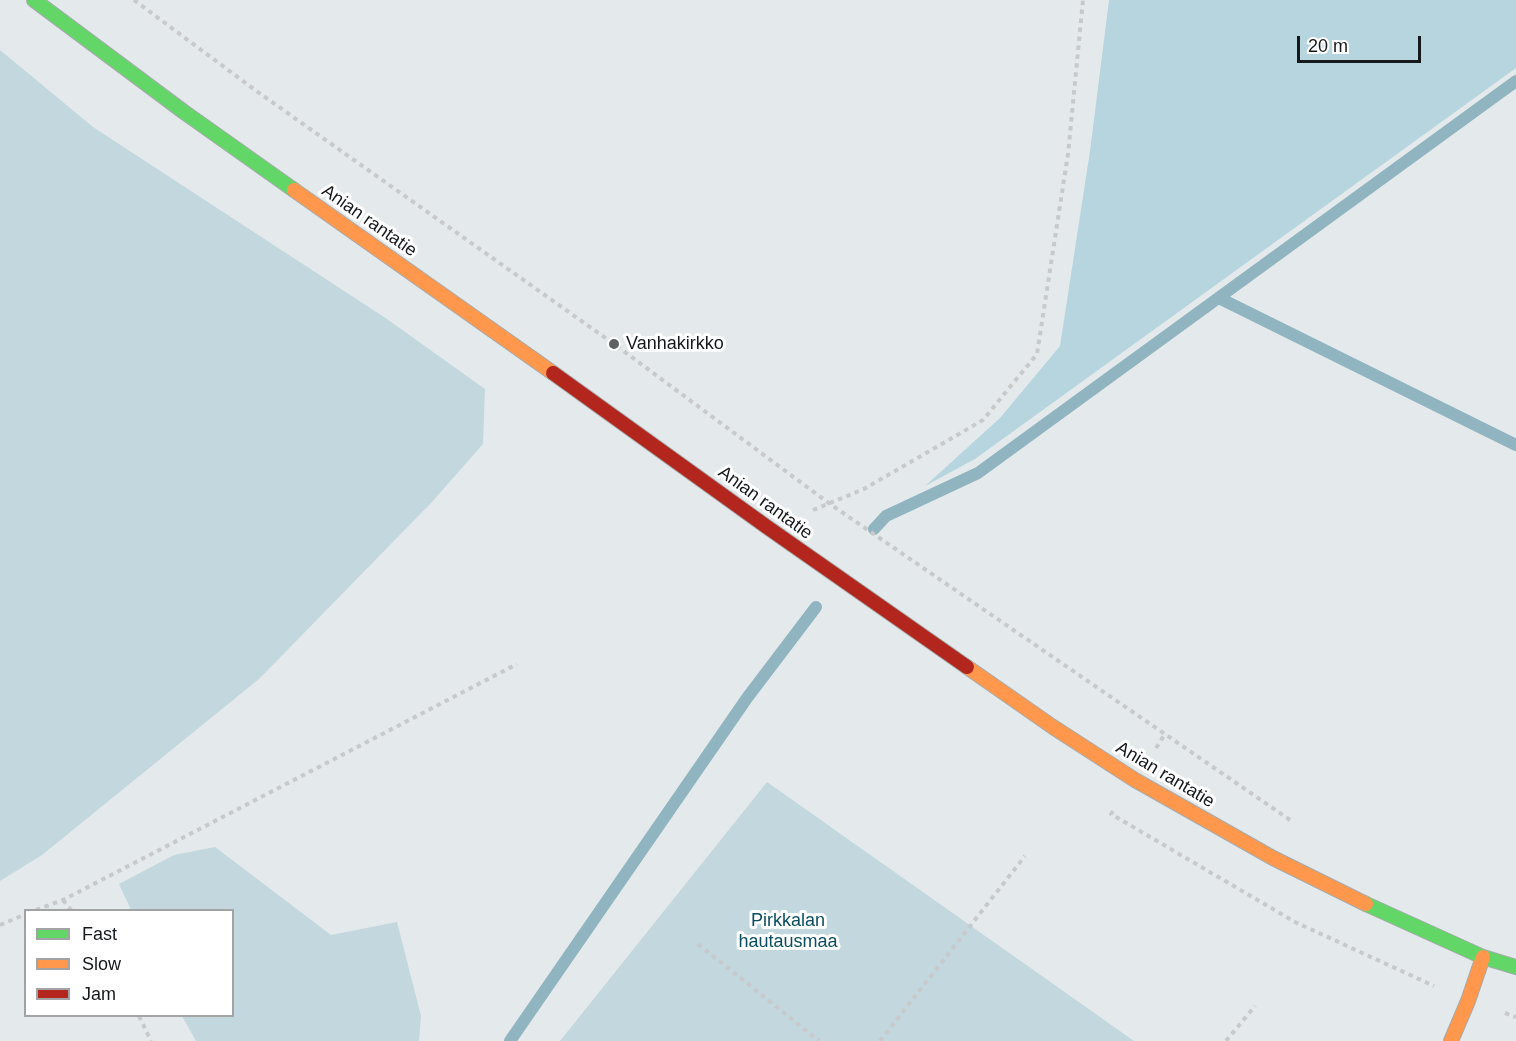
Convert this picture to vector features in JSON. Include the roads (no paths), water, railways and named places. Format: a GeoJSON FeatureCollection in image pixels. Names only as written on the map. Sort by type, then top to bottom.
{"type":"FeatureCollection","features":[{"type":"Feature","properties":{"kind":"street","name":"Anian rantatie"},"geometry":{"type":"LineString","coordinates":[[33,0],[184,112],[767,527],[1053,727],[1135,780],[1273,858],[1410,925],[1484,957],[1516,967]]}},
{"type":"Feature","properties":{"kind":"street"},"geometry":{"type":"LineString","coordinates":[[1451,1041],[1484,957]]}},
{"type":"Feature","properties":{"kind":"waterway"},"geometry":{"type":"LineString","coordinates":[[874,529],[886,516],[978,473],[1516,81]]}},
{"type":"Feature","properties":{"kind":"waterway"},"geometry":{"type":"LineString","coordinates":[[1219,298],[1516,445]]}},
{"type":"Feature","properties":{"kind":"waterway"},"geometry":{"type":"LineString","coordinates":[[510,1041],[747,698],[816,607]]}},
{"type":"Feature","properties":{"kind":"place","name":"Vanhakirkko"},"geometry":{"type":"Point","coordinates":[614,344]}},
{"type":"Feature","properties":{"kind":"park label","name":"Pirkkalan hautausmaa"},"geometry":{"type":"Point","coordinates":[788,931]}}]}
